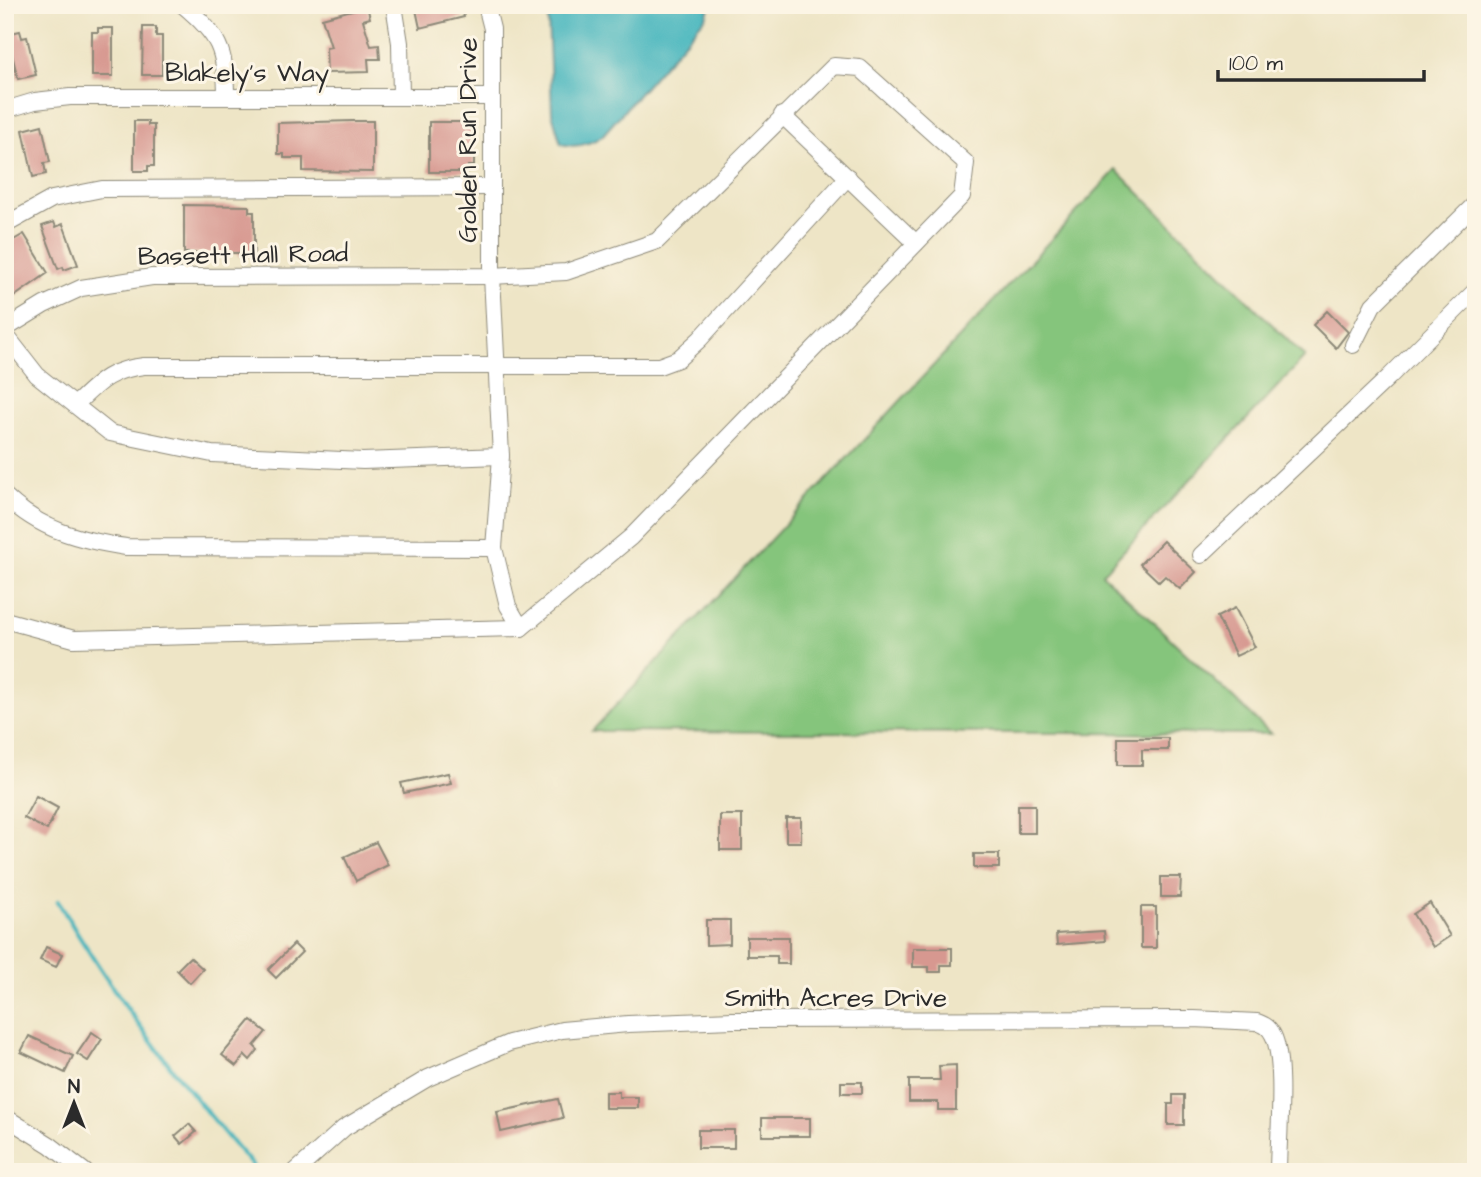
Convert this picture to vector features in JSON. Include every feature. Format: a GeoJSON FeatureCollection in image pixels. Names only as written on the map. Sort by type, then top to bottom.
{"type":"FeatureCollection","features":[{"type":"Feature","properties":{"kind":"street"},"geometry":{"type":"LineString","coordinates":[[183,5],[215,35],[223,53],[226,97]]}},
{"type":"Feature","properties":{"kind":"street"},"geometry":{"type":"LineString","coordinates":[[394,5],[400,43],[401,96]]}},
{"type":"Feature","properties":{"kind":"street","name":"Golden Run Drive"},"geometry":{"type":"LineString","coordinates":[[486,5],[492,29],[492,276],[501,456],[494,548],[508,606],[521,628]]}},
{"type":"Feature","properties":{"kind":"street","name":"Bassett Hall Road"},"geometry":{"type":"LineString","coordinates":[[5,331],[68,294],[112,281],[152,277],[492,276],[566,272],[657,241],[834,66],[860,68],[967,163],[962,196],[916,243]]}},
{"type":"Feature","properties":{"kind":"street","name":"Blakely's Way"},"geometry":{"type":"LineString","coordinates":[[5,110],[35,101],[70,97],[492,97]]}},
{"type":"Feature","properties":{"kind":"street"},"geometry":{"type":"LineString","coordinates":[[5,620],[74,639],[521,628],[631,537],[916,243],[782,115]]}},
{"type":"Feature","properties":{"kind":"street"},"geometry":{"type":"LineString","coordinates":[[75,405],[99,381],[120,369],[144,366],[659,366],[678,359],[700,339],[848,177]]}},
{"type":"Feature","properties":{"kind":"street"},"geometry":{"type":"LineString","coordinates":[[5,225],[52,199],[102,189],[492,187]]}},
{"type":"Feature","properties":{"kind":"street"},"geometry":{"type":"LineString","coordinates":[[1353,345],[1373,305],[1476,203]]}},
{"type":"Feature","properties":{"kind":"street"},"geometry":{"type":"LineString","coordinates":[[1201,555],[1389,377],[1476,290]]}},
{"type":"Feature","properties":{"kind":"street"},"geometry":{"type":"LineString","coordinates":[[5,331],[37,375],[110,433],[212,454],[363,461],[501,456]]}},
{"type":"Feature","properties":{"kind":"street"},"geometry":{"type":"LineString","coordinates":[[5,496],[51,530],[83,540],[126,548],[494,548]]}},
{"type":"Feature","properties":{"kind":"street","name":"Smith Acres Drive"},"geometry":{"type":"LineString","coordinates":[[295,1172],[344,1128],[428,1078],[509,1043],[562,1030],[628,1024],[733,1020],[1194,1019],[1257,1022],[1267,1026],[1273,1036],[1279,1061],[1278,1172]]}},
{"type":"Feature","properties":{"kind":"street"},"geometry":{"type":"LineString","coordinates":[[5,1117],[51,1145],[85,1172]]}},
{"type":"Feature","properties":{"kind":"green space"},"geometry":{"type":"Polygon","coordinates":[[[1116,170],[1305,357],[1102,574],[1271,734],[592,731],[1116,170]]]}},
{"type":"Feature","properties":{"kind":"water"},"geometry":{"type":"Polygon","coordinates":[[[550,5],[710,5],[706,17],[602,136],[582,145],[561,144],[552,113],[548,17],[550,5]]]}},
{"type":"Feature","properties":{"kind":"building"},"geometry":{"type":"Polygon","coordinates":[[[415,5],[461,5],[464,17],[420,28],[415,5]]]}},
{"type":"Feature","properties":{"kind":"building"},"geometry":{"type":"Polygon","coordinates":[[[367,6],[370,18],[363,20],[371,46],[379,45],[380,59],[368,59],[369,72],[327,73],[326,48],[331,47],[322,18],[367,6]]]}},
{"type":"Feature","properties":{"kind":"building"},"geometry":{"type":"Polygon","coordinates":[[[143,27],[156,27],[156,36],[162,36],[162,75],[142,75],[143,27]]]}},
{"type":"Feature","properties":{"kind":"building"},"geometry":{"type":"Polygon","coordinates":[[[98,28],[113,28],[113,76],[92,76],[92,32],[98,32],[98,28]]]}},
{"type":"Feature","properties":{"kind":"building"},"geometry":{"type":"Polygon","coordinates":[[[20,31],[22,38],[27,37],[36,75],[18,79],[7,34],[20,31]]]}},
{"type":"Feature","properties":{"kind":"building"},"geometry":{"type":"Polygon","coordinates":[[[134,121],[148,121],[148,125],[154,125],[154,166],[148,166],[148,171],[134,171],[134,121]]]}},
{"type":"Feature","properties":{"kind":"building"},"geometry":{"type":"Polygon","coordinates":[[[373,121],[373,172],[303,171],[303,158],[284,158],[284,154],[278,154],[278,123],[373,121]]]}},
{"type":"Feature","properties":{"kind":"building"},"geometry":{"type":"Polygon","coordinates":[[[429,122],[474,122],[474,166],[468,166],[468,172],[429,172],[429,122]]]}},
{"type":"Feature","properties":{"kind":"building"},"geometry":{"type":"Polygon","coordinates":[[[42,125],[50,162],[44,163],[46,174],[33,177],[23,130],[42,125]]]}},
{"type":"Feature","properties":{"kind":"building"},"geometry":{"type":"Polygon","coordinates":[[[184,205],[249,206],[249,212],[254,212],[254,256],[239,256],[239,253],[184,253],[184,205]]]}},
{"type":"Feature","properties":{"kind":"building"},"geometry":{"type":"Polygon","coordinates":[[[54,222],[56,227],[63,224],[78,265],[64,270],[63,267],[58,269],[42,226],[54,222]]]}},
{"type":"Feature","properties":{"kind":"building"},"geometry":{"type":"Polygon","coordinates":[[[24,234],[48,273],[5,303],[5,245],[24,234]]]}},
{"type":"Feature","properties":{"kind":"building"},"geometry":{"type":"Polygon","coordinates":[[[1327,311],[1348,332],[1336,348],[1313,325],[1327,311]]]}},
{"type":"Feature","properties":{"kind":"building"},"geometry":{"type":"Polygon","coordinates":[[[1163,541],[1196,572],[1180,589],[1165,576],[1159,582],[1140,564],[1163,541]]]}},
{"type":"Feature","properties":{"kind":"building"},"geometry":{"type":"Polygon","coordinates":[[[1235,608],[1255,647],[1236,656],[1217,617],[1235,608]]]}},
{"type":"Feature","properties":{"kind":"building"},"geometry":{"type":"Polygon","coordinates":[[[1118,738],[1168,738],[1168,750],[1142,750],[1142,765],[1118,765],[1118,738]]]}},
{"type":"Feature","properties":{"kind":"building"},"geometry":{"type":"Polygon","coordinates":[[[448,773],[451,783],[404,793],[401,783],[448,773]]]}},
{"type":"Feature","properties":{"kind":"building"},"geometry":{"type":"Polygon","coordinates":[[[36,796],[58,808],[47,830],[24,818],[36,796]]]}},
{"type":"Feature","properties":{"kind":"building"},"geometry":{"type":"Polygon","coordinates":[[[1018,805],[1035,805],[1035,833],[1018,833],[1018,805]]]}},
{"type":"Feature","properties":{"kind":"building"},"geometry":{"type":"Polygon","coordinates":[[[720,815],[742,815],[742,850],[720,850],[720,815]]]}},
{"type":"Feature","properties":{"kind":"building"},"geometry":{"type":"Polygon","coordinates":[[[786,818],[801,818],[801,842],[786,842],[786,818]]]}},
{"type":"Feature","properties":{"kind":"building"},"geometry":{"type":"Polygon","coordinates":[[[376,842],[388,865],[356,881],[344,857],[376,842]]]}},
{"type":"Feature","properties":{"kind":"building"},"geometry":{"type":"Polygon","coordinates":[[[974,854],[999,854],[999,868],[974,868],[974,854]]]}},
{"type":"Feature","properties":{"kind":"building"},"geometry":{"type":"Polygon","coordinates":[[[1161,877],[1181,877],[1180,897],[1161,897],[1161,877]]]}},
{"type":"Feature","properties":{"kind":"building"},"geometry":{"type":"Polygon","coordinates":[[[1430,903],[1450,936],[1433,947],[1413,914],[1430,903]]]}},
{"type":"Feature","properties":{"kind":"building"},"geometry":{"type":"Polygon","coordinates":[[[1141,907],[1156,907],[1156,948],[1141,948],[1141,907]]]}},
{"type":"Feature","properties":{"kind":"building"},"geometry":{"type":"Polygon","coordinates":[[[706,920],[730,920],[730,944],[706,945],[706,920]]]}},
{"type":"Feature","properties":{"kind":"building"},"geometry":{"type":"Polygon","coordinates":[[[1104,931],[1105,941],[1057,945],[1056,934],[1104,931]]]}},
{"type":"Feature","properties":{"kind":"building"},"geometry":{"type":"Polygon","coordinates":[[[747,937],[789,937],[789,964],[777,964],[777,956],[747,956],[747,937]]]}},
{"type":"Feature","properties":{"kind":"building"},"geometry":{"type":"Polygon","coordinates":[[[294,944],[302,952],[276,978],[268,970],[294,944]]]}},
{"type":"Feature","properties":{"kind":"building"},"geometry":{"type":"Polygon","coordinates":[[[46,947],[62,954],[56,967],[40,960],[46,947]]]}},
{"type":"Feature","properties":{"kind":"building"},"geometry":{"type":"Polygon","coordinates":[[[913,948],[952,948],[952,965],[941,965],[941,972],[929,972],[929,967],[913,967],[913,948]]]}},
{"type":"Feature","properties":{"kind":"building"},"geometry":{"type":"Polygon","coordinates":[[[190,957],[203,969],[190,983],[177,970],[190,957]]]}},
{"type":"Feature","properties":{"kind":"building"},"geometry":{"type":"Polygon","coordinates":[[[251,1020],[266,1032],[254,1046],[258,1050],[250,1060],[245,1055],[236,1066],[222,1055],[251,1020]]]}},
{"type":"Feature","properties":{"kind":"building"},"geometry":{"type":"Polygon","coordinates":[[[92,1032],[102,1039],[88,1061],[77,1054],[92,1032]]]}},
{"type":"Feature","properties":{"kind":"building"},"geometry":{"type":"Polygon","coordinates":[[[29,1036],[73,1056],[65,1073],[21,1052],[29,1036]]]}},
{"type":"Feature","properties":{"kind":"building"},"geometry":{"type":"Polygon","coordinates":[[[956,1065],[956,1110],[938,1110],[938,1102],[909,1102],[909,1080],[940,1080],[939,1066],[956,1065]]]}},
{"type":"Feature","properties":{"kind":"building"},"geometry":{"type":"Polygon","coordinates":[[[841,1082],[862,1082],[862,1093],[841,1093],[841,1082]]]}},
{"type":"Feature","properties":{"kind":"building"},"geometry":{"type":"Polygon","coordinates":[[[605,1092],[619,1092],[619,1097],[638,1097],[638,1108],[605,1108],[605,1092]]]}},
{"type":"Feature","properties":{"kind":"building"},"geometry":{"type":"Polygon","coordinates":[[[1173,1095],[1184,1095],[1184,1125],[1168,1125],[1168,1104],[1173,1104],[1173,1095]]]}},
{"type":"Feature","properties":{"kind":"building"},"geometry":{"type":"Polygon","coordinates":[[[558,1099],[563,1118],[501,1132],[497,1112],[558,1099]]]}},
{"type":"Feature","properties":{"kind":"building"},"geometry":{"type":"Polygon","coordinates":[[[762,1118],[810,1118],[810,1136],[762,1136],[762,1118]]]}},
{"type":"Feature","properties":{"kind":"building"},"geometry":{"type":"Polygon","coordinates":[[[189,1124],[196,1132],[182,1144],[175,1136],[189,1124]]]}},
{"type":"Feature","properties":{"kind":"building"},"geometry":{"type":"Polygon","coordinates":[[[698,1130],[734,1130],[734,1148],[698,1148],[698,1130]]]}},
{"type":"Feature","properties":{"kind":"waterway"},"geometry":{"type":"LineString","coordinates":[[58,901],[103,974],[151,1041],[258,1172]]}}]}
